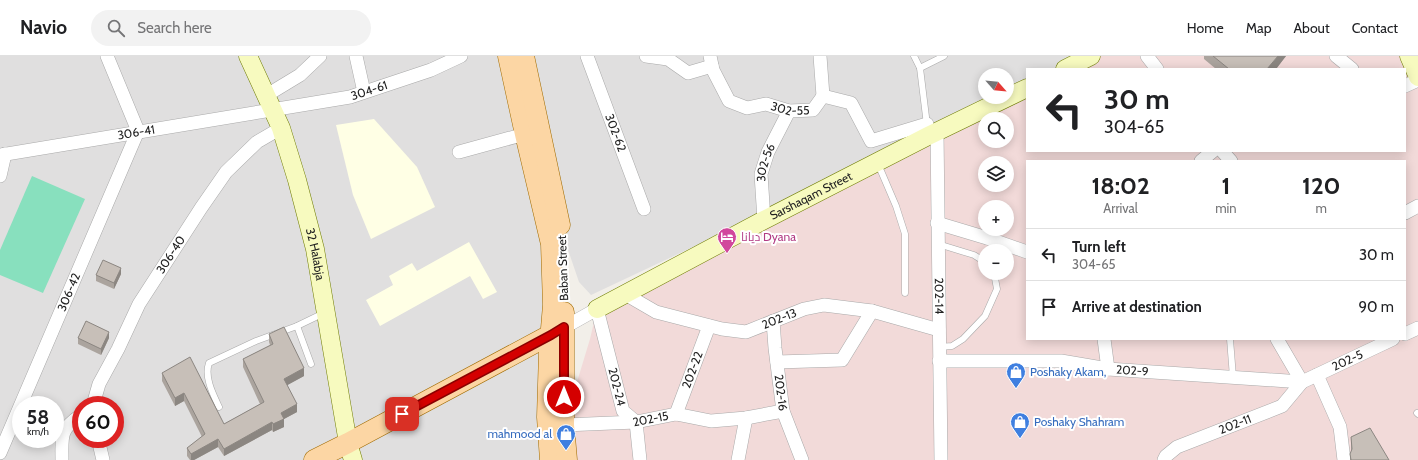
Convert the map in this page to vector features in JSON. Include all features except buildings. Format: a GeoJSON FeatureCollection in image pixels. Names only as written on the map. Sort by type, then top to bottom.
{"type":"FeatureCollection","features":[{"type":"Feature","properties":{"kind":"main road"},"geometry":{"type":"LineString","coordinates":[[508,56],[551,244],[553,305],[558,331],[549,352],[547,417],[550,460]]}},
{"type":"Feature","properties":{"kind":"main road","name":"Baban Street"},"geometry":{"type":"LineString","coordinates":[[524,56],[564,240],[558,331],[567,460]]}},
{"type":"Feature","properties":{"kind":"main road"},"geometry":{"type":"LineString","coordinates":[[314,460],[351,452],[558,331]]}},
{"type":"Feature","properties":{"kind":"street"},"geometry":{"type":"LineString","coordinates":[[107,56],[138,131]]}},
{"type":"Feature","properties":{"kind":"street","name":"32 Halabja"},"geometry":{"type":"LineString","coordinates":[[248,56],[281,128],[297,180],[315,249],[351,452]]}},
{"type":"Feature","properties":{"kind":"street"},"geometry":{"type":"LineString","coordinates":[[269,102],[320,56]]}},
{"type":"Feature","properties":{"kind":"street"},"geometry":{"type":"LineString","coordinates":[[356,56],[364,92]]}},
{"type":"Feature","properties":{"kind":"street","name":"304-61"},"geometry":{"type":"LineString","coordinates":[[269,102],[350,97],[432,70],[461,56]]}},
{"type":"Feature","properties":{"kind":"street","name":"302-62"},"geometry":{"type":"LineString","coordinates":[[587,56],[644,209]]}},
{"type":"Feature","properties":{"kind":"street"},"geometry":{"type":"LineString","coordinates":[[646,56],[668,59],[688,72],[711,61]]}},
{"type":"Feature","properties":{"kind":"street"},"geometry":{"type":"LineString","coordinates":[[820,56],[823,96],[851,103],[870,141],[931,131]]}},
{"type":"Feature","properties":{"kind":"street"},"geometry":{"type":"LineString","coordinates":[[1070,68],[1091,56]]}},
{"type":"Feature","properties":{"kind":"street"},"geometry":{"type":"LineString","coordinates":[[1147,56],[1156,68]]}},
{"type":"Feature","properties":{"kind":"street"},"geometry":{"type":"LineString","coordinates":[[1336,56],[1351,68]]}},
{"type":"Feature","properties":{"kind":"street"},"geometry":{"type":"LineString","coordinates":[[1409,56],[1418,76]]}},
{"type":"Feature","properties":{"kind":"street","name":"302-55"},"geometry":{"type":"LineString","coordinates":[[711,61],[713,70],[729,101],[747,108],[766,104],[788,110],[814,110],[823,96]]}},
{"type":"Feature","properties":{"kind":"street"},"geometry":{"type":"LineString","coordinates":[[1406,86],[1418,80]]}},
{"type":"Feature","properties":{"kind":"street","name":"Sarshaqam Street"},"geometry":{"type":"LineString","coordinates":[[597,309],[877,162],[931,131],[1026,88]]}},
{"type":"Feature","properties":{"kind":"street","name":"306-41"},"geometry":{"type":"LineString","coordinates":[[3,154],[138,131],[269,102]]}},
{"type":"Feature","properties":{"kind":"street","name":"302-56"},"geometry":{"type":"LineString","coordinates":[[764,220],[760,174],[768,152],[788,110]]}},
{"type":"Feature","properties":{"kind":"street","name":"306-40"},"geometry":{"type":"LineString","coordinates":[[96,396],[99,384],[118,349],[139,304],[201,208],[226,172],[257,142],[281,128]]}},
{"type":"Feature","properties":{"kind":"street","name":"306-42"},"geometry":{"type":"LineString","coordinates":[[0,453],[138,131]]}},
{"type":"Feature","properties":{"kind":"street","name":"202-14"},"geometry":{"type":"LineString","coordinates":[[931,131],[938,244],[941,460]]}},
{"type":"Feature","properties":{"kind":"street"},"geometry":{"type":"LineString","coordinates":[[459,152],[525,134]]}},
{"type":"Feature","properties":{"kind":"street"},"geometry":{"type":"LineString","coordinates":[[1202,160],[1212,152]]}},
{"type":"Feature","properties":{"kind":"street"},"geometry":{"type":"LineString","coordinates":[[1223,152],[1230,160]]}},
{"type":"Feature","properties":{"kind":"street"},"geometry":{"type":"LineString","coordinates":[[0,176],[3,154]]}},
{"type":"Feature","properties":{"kind":"street"},"geometry":{"type":"LineString","coordinates":[[1406,212],[1418,206]]}},
{"type":"Feature","properties":{"kind":"street"},"geometry":{"type":"LineString","coordinates":[[937,223],[1026,252]]}},
{"type":"Feature","properties":{"kind":"street","name":"202-13"},"geometry":{"type":"LineString","coordinates":[[625,294],[656,312],[722,330],[746,332],[804,308],[824,305],[872,311],[939,330]]}},
{"type":"Feature","properties":{"kind":"street"},"geometry":{"type":"LineString","coordinates":[[558,331],[597,309]]}},
{"type":"Feature","properties":{"kind":"street","name":"202-24"},"geometry":{"type":"LineString","coordinates":[[597,309],[623,411],[636,422]]}},
{"type":"Feature","properties":{"kind":"street"},"geometry":{"type":"LineString","coordinates":[[777,362],[842,360],[872,311]]}},
{"type":"Feature","properties":{"kind":"street","name":"202-16"},"geometry":{"type":"LineString","coordinates":[[774,321],[783,410],[802,460]]}},
{"type":"Feature","properties":{"kind":"street","name":"202-22"},"geometry":{"type":"LineString","coordinates":[[676,414],[709,326]]}},
{"type":"Feature","properties":{"kind":"street"},"geometry":{"type":"LineString","coordinates":[[1406,334],[1418,328]]}},
{"type":"Feature","properties":{"kind":"street"},"geometry":{"type":"LineString","coordinates":[[1104,340],[1108,369]]}},
{"type":"Feature","properties":{"kind":"street"},"geometry":{"type":"LineString","coordinates":[[1277,340],[1302,382]]}},
{"type":"Feature","properties":{"kind":"street","name":"202-5"},"geometry":{"type":"LineString","coordinates":[[1302,382],[1391,340]]}},
{"type":"Feature","properties":{"kind":"street","name":"202-9"},"geometry":{"type":"LineString","coordinates":[[939,361],[1062,361],[1108,369],[1302,382]]}},
{"type":"Feature","properties":{"kind":"street"},"geometry":{"type":"LineString","coordinates":[[1317,375],[1340,427],[1344,460]]}},
{"type":"Feature","properties":{"kind":"street","name":"202-11"},"geometry":{"type":"LineString","coordinates":[[1164,460],[1166,456],[1177,448],[1282,406],[1302,382]]}},
{"type":"Feature","properties":{"kind":"street","name":"202-15"},"geometry":{"type":"LineString","coordinates":[[564,426],[636,422],[676,414],[711,421],[746,418],[783,410]]}},
{"type":"Feature","properties":{"kind":"street"},"geometry":{"type":"LineString","coordinates":[[738,460],[746,418]]}},
{"type":"Feature","properties":{"kind":"street"},"geometry":{"type":"LineString","coordinates":[[62,460],[62,439],[65,430],[72,421]]}},
{"type":"Feature","properties":{"kind":"street"},"geometry":{"type":"LineString","coordinates":[[636,422],[640,460]]}},
{"type":"Feature","properties":{"kind":"street"},"geometry":{"type":"LineString","coordinates":[[100,448],[103,460]]}},
{"type":"Feature","properties":{"kind":"lane"},"geometry":{"type":"LineString","coordinates":[[914,56],[920,68],[931,131]]}},
{"type":"Feature","properties":{"kind":"lane"},"geometry":{"type":"LineString","coordinates":[[920,68],[944,56]]}},
{"type":"Feature","properties":{"kind":"lane"},"geometry":{"type":"LineString","coordinates":[[877,162],[896,206],[905,234],[905,293]]}},
{"type":"Feature","properties":{"kind":"lane"},"geometry":{"type":"LineString","coordinates":[[938,244],[978,258]]}},
{"type":"Feature","properties":{"kind":"lane"},"geometry":{"type":"LineString","coordinates":[[939,347],[952,346],[958,343],[985,316],[997,289],[995,280]]}},
{"type":"Feature","properties":{"kind":"lane"},"geometry":{"type":"LineString","coordinates":[[219,407],[211,390],[206,370],[209,363],[256,341],[297,326],[326,312]]}},
{"type":"Feature","properties":{"kind":"lane"},"geometry":{"type":"LineString","coordinates":[[297,326],[311,364]]}},
{"type":"Feature","properties":{"kind":"lane"},"geometry":{"type":"LineString","coordinates":[[1230,340],[1233,377]]}},
{"type":"Feature","properties":{"kind":"shaded area"},"geometry":{"type":"Polygon","coordinates":[[[0,56],[508,56],[548,243],[550,460],[0,460],[0,56]]]}},
{"type":"Feature","properties":{"kind":"shaded area"},"geometry":{"type":"Polygon","coordinates":[[[525,56],[1091,56],[1067,68],[1026,68],[1026,88],[1014,94],[1014,68],[978,68],[978,104],[994,104],[591,295],[579,282],[565,241],[525,56]]]}},
{"type":"Feature","properties":{"kind":"shaded area"},"geometry":{"type":"Polygon","coordinates":[[[1091,56],[1418,56],[1418,460],[567,460],[564,425],[590,339],[597,309],[978,113],[978,148],[1014,148],[1014,112],[980,112],[996,104],[1014,104],[1014,95],[1026,89],[1026,152],[1406,152],[1406,68],[1067,68],[1091,56]]]}},
{"type":"Feature","properties":{"kind":"shaded area"},"geometry":{"type":"Polygon","coordinates":[[[374,119],[417,167],[435,207],[371,239],[353,195],[336,125],[374,119]]]}},
{"type":"Feature","properties":{"kind":"shaded area"},"geometry":{"type":"Polygon","coordinates":[[[469,242],[497,292],[483,299],[470,276],[380,326],[366,300],[393,285],[389,276],[412,263],[417,271],[469,242]]]}},
{"type":"Feature","properties":{"kind":"green space"},"geometry":{"type":"Polygon","coordinates":[[[32,176],[85,199],[43,293],[0,275],[0,250],[32,176]]]}},
{"type":"Feature","properties":{"kind":"place","name":"دیانا Dyana"},"geometry":{"type":"Point","coordinates":[727,254]}},
{"type":"Feature","properties":{"kind":"place","name":"Poshaky Akam,"},"geometry":{"type":"Point","coordinates":[1016,389]}},
{"type":"Feature","properties":{"kind":"place","name":"Poshaky Shahram"},"geometry":{"type":"Point","coordinates":[1020,439]}},
{"type":"Feature","properties":{"kind":"place","name":"mahmood al"},"geometry":{"type":"Point","coordinates":[566,451]}},
{"type":"Feature","properties":{"kind":"route"},"geometry":{"type":"LineString","coordinates":[[402,414],[564,327],[564,397]]}}]}
